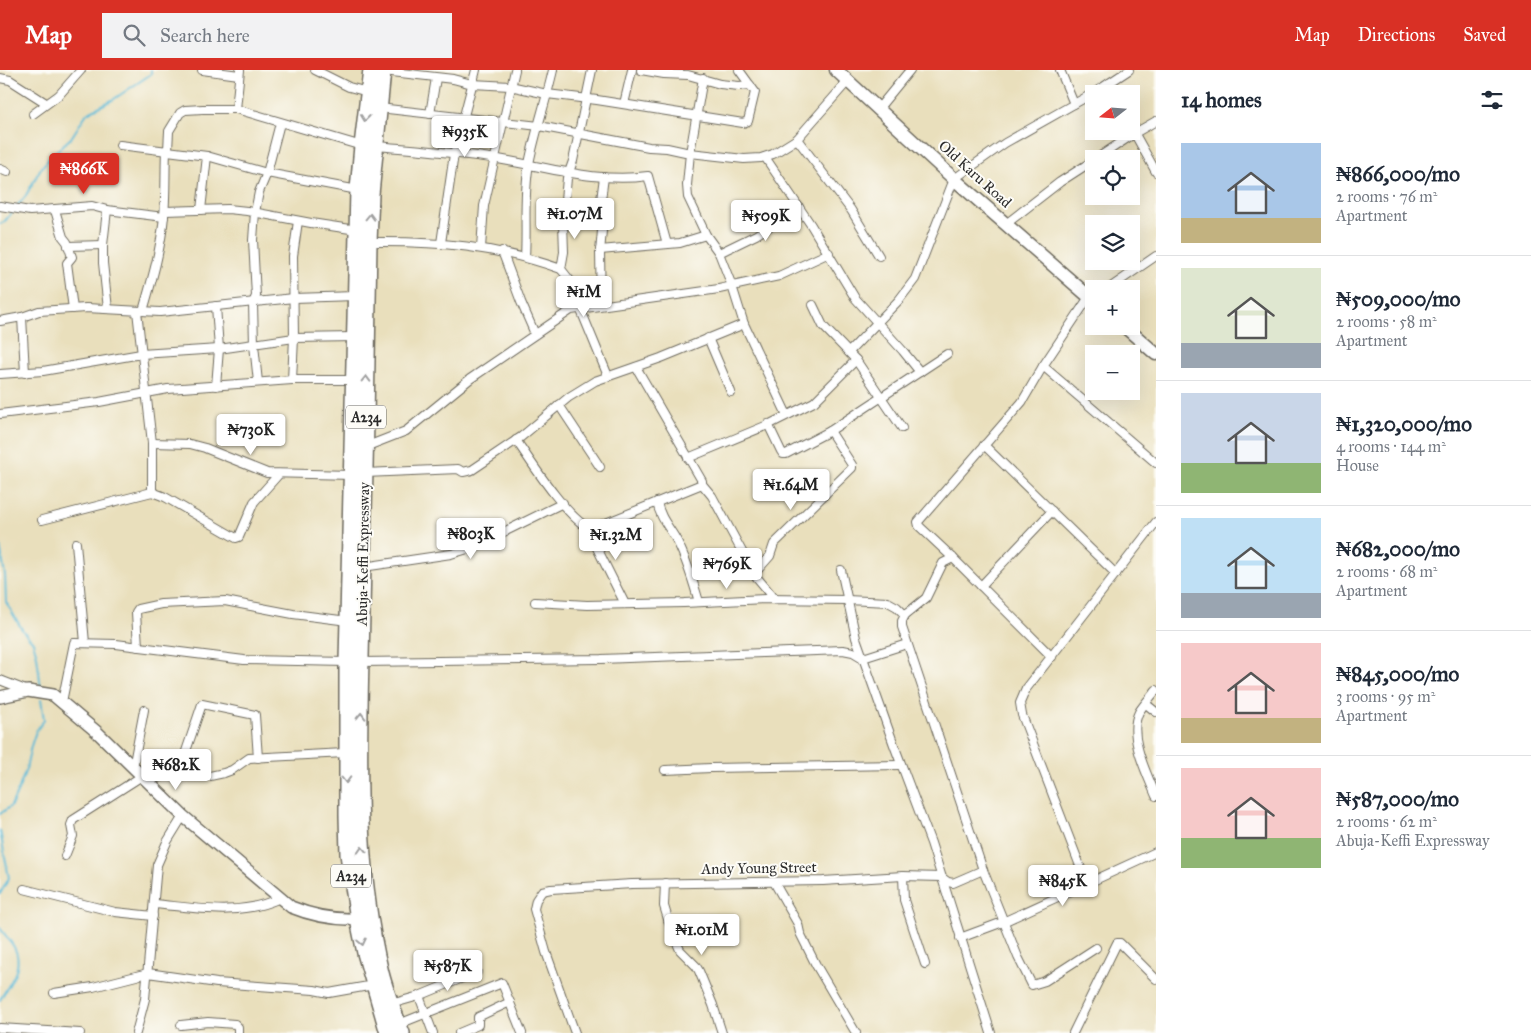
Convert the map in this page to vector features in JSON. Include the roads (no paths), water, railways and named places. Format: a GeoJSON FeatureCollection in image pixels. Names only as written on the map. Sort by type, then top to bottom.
{"type":"FeatureCollection","features":[{"type":"Feature","properties":{"kind":"highway","name":"Abuja-Keffi Expressway"},"geometry":{"type":"LineString","coordinates":[[371,70],[368,92],[371,194],[365,447],[358,474],[348,621],[354,662],[366,895],[377,953],[391,1004],[392,1031]]}},
{"type":"Feature","properties":{"kind":"highway","name":"Abuja-Keffi Expressway"},"geometry":{"type":"LineString","coordinates":[[383,70],[379,108],[358,190],[354,380],[363,567],[346,753],[348,854],[358,919],[374,985],[392,1031]]}},
{"type":"Feature","properties":{"kind":"main road","name":"Old Karu Road"},"geometry":{"type":"LineString","coordinates":[[836,70],[954,179],[1085,293]]}},
{"type":"Feature","properties":{"kind":"main road"},"geometry":{"type":"LineString","coordinates":[[1134,335],[1156,354]]}},
{"type":"Feature","properties":{"kind":"street"},"geometry":{"type":"LineString","coordinates":[[32,114],[59,95],[81,70]]}},
{"type":"Feature","properties":{"kind":"street"},"geometry":{"type":"LineString","coordinates":[[202,70],[240,73],[236,109]]}},
{"type":"Feature","properties":{"kind":"street"},"geometry":{"type":"LineString","coordinates":[[315,70],[349,87],[368,92]]}},
{"type":"Feature","properties":{"kind":"street"},"geometry":{"type":"LineString","coordinates":[[383,70],[453,79],[472,84],[510,86],[547,94],[743,123],[748,121],[755,92],[739,70]]}},
{"type":"Feature","properties":{"kind":"street"},"geometry":{"type":"LineString","coordinates":[[441,243],[454,154],[476,70]]}},
{"type":"Feature","properties":{"kind":"street"},"geometry":{"type":"LineString","coordinates":[[481,248],[484,206],[515,70]]}},
{"type":"Feature","properties":{"kind":"street"},"geometry":{"type":"LineString","coordinates":[[525,258],[524,207],[529,165],[553,70]]}},
{"type":"Feature","properties":{"kind":"street"},"geometry":{"type":"LineString","coordinates":[[561,269],[564,252],[563,223],[567,178],[579,134],[592,70]]}},
{"type":"Feature","properties":{"kind":"street"},"geometry":{"type":"LineString","coordinates":[[624,104],[632,70]]}},
{"type":"Feature","properties":{"kind":"street"},"geometry":{"type":"LineString","coordinates":[[641,70],[704,78],[720,84],[750,85]]}},
{"type":"Feature","properties":{"kind":"street"},"geometry":{"type":"LineString","coordinates":[[878,109],[910,70]]}},
{"type":"Feature","properties":{"kind":"street"},"geometry":{"type":"LineString","coordinates":[[1060,70],[1074,104]]}},
{"type":"Feature","properties":{"kind":"street"},"geometry":{"type":"LineString","coordinates":[[849,352],[899,300],[915,279],[954,179],[1005,143],[1129,70]]}},
{"type":"Feature","properties":{"kind":"street"},"geometry":{"type":"LineString","coordinates":[[0,78],[10,80],[46,103]]}},
{"type":"Feature","properties":{"kind":"street"},"geometry":{"type":"LineString","coordinates":[[430,114],[436,78]]}},
{"type":"Feature","properties":{"kind":"street"},"geometry":{"type":"LineString","coordinates":[[704,78],[690,153],[687,184],[688,197],[706,235],[719,253],[744,324],[787,415]]}},
{"type":"Feature","properties":{"kind":"street"},"geometry":{"type":"LineString","coordinates":[[379,108],[539,126],[690,153],[744,159],[773,154],[796,139],[848,81]]}},
{"type":"Feature","properties":{"kind":"street"},"geometry":{"type":"LineString","coordinates":[[152,492],[152,443],[141,354],[140,311],[154,275],[165,214],[168,131],[182,111],[236,109],[280,123],[369,146],[494,159],[618,178],[648,176],[667,244]]}},
{"type":"Feature","properties":{"kind":"street"},"geometry":{"type":"LineString","coordinates":[[1140,127],[1156,121]]}},
{"type":"Feature","properties":{"kind":"street"},"geometry":{"type":"LineString","coordinates":[[258,382],[254,345],[253,303],[256,296],[253,240],[255,212],[259,192],[267,173],[280,123]]}},
{"type":"Feature","properties":{"kind":"street"},"geometry":{"type":"LineString","coordinates":[[796,139],[851,210],[879,256]]}},
{"type":"Feature","properties":{"kind":"street"},"geometry":{"type":"LineString","coordinates":[[1107,150],[1120,140]]}},
{"type":"Feature","properties":{"kind":"street"},"geometry":{"type":"LineString","coordinates":[[1138,140],[1156,172]]}},
{"type":"Feature","properties":{"kind":"street"},"geometry":{"type":"LineString","coordinates":[[120,145],[208,156],[267,173],[358,190]]}},
{"type":"Feature","properties":{"kind":"street"},"geometry":{"type":"LineString","coordinates":[[201,210],[208,156]]}},
{"type":"Feature","properties":{"kind":"street"},"geometry":{"type":"LineString","coordinates":[[765,156],[852,292],[920,372]]}},
{"type":"Feature","properties":{"kind":"street"},"geometry":{"type":"LineString","coordinates":[[1006,224],[1060,182],[1085,166]]}},
{"type":"Feature","properties":{"kind":"street"},"geometry":{"type":"LineString","coordinates":[[601,305],[600,250],[603,220],[601,200],[604,176]]}},
{"type":"Feature","properties":{"kind":"street"},"geometry":{"type":"LineString","coordinates":[[0,206],[30,211],[92,206],[108,210],[165,214],[228,209],[357,230]]}},
{"type":"Feature","properties":{"kind":"street"},"geometry":{"type":"LineString","coordinates":[[719,253],[756,234],[799,207]]}},
{"type":"Feature","properties":{"kind":"street"},"geometry":{"type":"LineString","coordinates":[[55,210],[72,258],[67,263],[73,309]]}},
{"type":"Feature","properties":{"kind":"street"},"geometry":{"type":"LineString","coordinates":[[108,210],[103,245],[108,309]]}},
{"type":"Feature","properties":{"kind":"street"},"geometry":{"type":"LineString","coordinates":[[292,380],[294,338],[293,256],[298,220]]}},
{"type":"Feature","properties":{"kind":"street"},"geometry":{"type":"LineString","coordinates":[[600,250],[689,241],[706,235]]}},
{"type":"Feature","properties":{"kind":"street"},"geometry":{"type":"LineString","coordinates":[[369,242],[418,241],[481,248],[502,251],[561,269],[572,283],[580,308],[608,376]]}},
{"type":"Feature","properties":{"kind":"street"},"geometry":{"type":"LineString","coordinates":[[68,246],[103,245]]}},
{"type":"Feature","properties":{"kind":"street"},"geometry":{"type":"LineString","coordinates":[[502,251],[520,302],[535,334]]}},
{"type":"Feature","properties":{"kind":"street"},"geometry":{"type":"LineString","coordinates":[[365,447],[406,430],[470,379],[571,310],[732,286],[779,276],[829,254]]}},
{"type":"Feature","properties":{"kind":"street"},"geometry":{"type":"LineString","coordinates":[[1121,280],[1156,256]]}},
{"type":"Feature","properties":{"kind":"street"},"geometry":{"type":"LineString","coordinates":[[0,321],[22,318],[39,312],[73,309],[160,312],[294,298],[355,296]]}},
{"type":"Feature","properties":{"kind":"street"},"geometry":{"type":"LineString","coordinates":[[216,306],[218,349],[216,386]]}},
{"type":"Feature","properties":{"kind":"street"},"geometry":{"type":"LineString","coordinates":[[814,306],[823,326],[856,360],[883,397],[902,428]]}},
{"type":"Feature","properties":{"kind":"street"},"geometry":{"type":"LineString","coordinates":[[1052,657],[919,526],[918,522],[1022,402],[1043,366],[1085,309]]}},
{"type":"Feature","properties":{"kind":"street"},"geometry":{"type":"LineString","coordinates":[[22,318],[25,373]]}},
{"type":"Feature","properties":{"kind":"street"},"geometry":{"type":"LineString","coordinates":[[152,443],[190,444],[205,448],[263,472],[280,474],[358,474],[458,469],[464,472],[472,470],[516,440],[569,397],[595,381],[636,367],[744,324]]}},
{"type":"Feature","properties":{"kind":"street"},"geometry":{"type":"LineString","coordinates":[[0,374],[43,371],[141,354],[218,349],[294,338],[354,337]]}},
{"type":"Feature","properties":{"kind":"street"},"geometry":{"type":"LineString","coordinates":[[708,338],[731,392]]}},
{"type":"Feature","properties":{"kind":"street"},"geometry":{"type":"LineString","coordinates":[[768,424],[783,454],[830,431],[947,354]]}},
{"type":"Feature","properties":{"kind":"street"},"geometry":{"type":"LineString","coordinates":[[688,458],[814,402],[856,360]]}},
{"type":"Feature","properties":{"kind":"street"},"geometry":{"type":"LineString","coordinates":[[1043,366],[1156,463]]}},
{"type":"Feature","properties":{"kind":"street"},"geometry":{"type":"LineString","coordinates":[[636,367],[702,484],[712,496],[754,574],[775,599]]}},
{"type":"Feature","properties":{"kind":"street"},"geometry":{"type":"LineString","coordinates":[[0,414],[99,402],[146,392],[292,380],[354,380]]}},
{"type":"Feature","properties":{"kind":"street"},"geometry":{"type":"LineString","coordinates":[[559,405],[600,467]]}},
{"type":"Feature","properties":{"kind":"street"},"geometry":{"type":"LineString","coordinates":[[754,574],[770,556],[774,544],[852,468],[852,465],[830,431]]}},
{"type":"Feature","properties":{"kind":"street"},"geometry":{"type":"LineString","coordinates":[[516,440],[553,492],[579,522],[587,528],[625,604]]}},
{"type":"Feature","properties":{"kind":"street"},"geometry":{"type":"LineString","coordinates":[[984,445],[1116,574]]}},
{"type":"Feature","properties":{"kind":"street"},"geometry":{"type":"LineString","coordinates":[[42,520],[152,492],[165,497],[236,538],[239,537],[254,502],[280,474]]}},
{"type":"Feature","properties":{"kind":"street"},"geometry":{"type":"LineString","coordinates":[[587,528],[594,529],[702,484]]}},
{"type":"Feature","properties":{"kind":"street"},"geometry":{"type":"LineString","coordinates":[[657,502],[658,511],[667,529],[674,535],[690,571],[699,602]]}},
{"type":"Feature","properties":{"kind":"street"},"geometry":{"type":"LineString","coordinates":[[363,567],[451,554],[471,548],[563,503]]}},
{"type":"Feature","properties":{"kind":"street"},"geometry":{"type":"LineString","coordinates":[[982,586],[1052,511]]}},
{"type":"Feature","properties":{"kind":"street"},"geometry":{"type":"LineString","coordinates":[[1086,884],[1022,715],[1020,703],[1026,689],[1156,522]]}},
{"type":"Feature","properties":{"kind":"street"},"geometry":{"type":"LineString","coordinates":[[76,543],[85,643]]}},
{"type":"Feature","properties":{"kind":"street"},"geometry":{"type":"LineString","coordinates":[[953,558],[943,563],[926,598],[905,615],[902,621],[902,628],[983,870],[1003,922],[1032,986],[1045,981],[1096,948]]}},
{"type":"Feature","properties":{"kind":"street"},"geometry":{"type":"LineString","coordinates":[[842,570],[847,600],[863,658],[930,843],[991,1033]]}},
{"type":"Feature","properties":{"kind":"street"},"geometry":{"type":"LineString","coordinates":[[535,602],[587,605],[775,599],[847,600],[888,602],[905,615]]}},
{"type":"Feature","properties":{"kind":"street"},"geometry":{"type":"LineString","coordinates":[[138,647],[136,612],[138,609],[161,604],[225,601],[293,614],[348,621]]}},
{"type":"Feature","properties":{"kind":"street"},"geometry":{"type":"LineString","coordinates":[[62,702],[74,643],[138,647],[244,660],[354,662],[592,660],[844,650],[853,652],[863,658],[907,644]]}},
{"type":"Feature","properties":{"kind":"street"},"geometry":{"type":"LineString","coordinates":[[0,680],[28,691],[54,695],[97,732],[183,816],[291,907],[310,915],[338,920],[358,919]]}},
{"type":"Feature","properties":{"kind":"street"},"geometry":{"type":"LineString","coordinates":[[1156,690],[1139,713],[1135,730],[1138,748],[1156,796]]}},
{"type":"Feature","properties":{"kind":"street"},"geometry":{"type":"LineString","coordinates":[[0,697],[28,691]]}},
{"type":"Feature","properties":{"kind":"street"},"geometry":{"type":"LineString","coordinates":[[182,763],[202,704],[254,715],[258,758]]}},
{"type":"Feature","properties":{"kind":"street"},"geometry":{"type":"LineString","coordinates":[[1146,704],[1156,712]]}},
{"type":"Feature","properties":{"kind":"street"},"geometry":{"type":"LineString","coordinates":[[133,768],[144,710]]}},
{"type":"Feature","properties":{"kind":"street"},"geometry":{"type":"LineString","coordinates":[[65,856],[73,836],[71,825],[73,820],[144,779],[163,776],[210,776],[232,770],[249,758],[346,753]]}},
{"type":"Feature","properties":{"kind":"street"},"geometry":{"type":"LineString","coordinates":[[665,770],[901,765]]}},
{"type":"Feature","properties":{"kind":"street"},"geometry":{"type":"LineString","coordinates":[[136,1033],[145,999],[157,865],[167,842],[183,816]]}},
{"type":"Feature","properties":{"kind":"street"},"geometry":{"type":"LineString","coordinates":[[960,938],[1003,922],[1156,852]]}},
{"type":"Feature","properties":{"kind":"street","name":"Andy Young Street"},"geometry":{"type":"LineString","coordinates":[[575,1033],[546,952],[534,909],[536,900],[542,892],[551,888],[665,883],[774,882],[904,876],[941,877],[948,882],[953,882],[983,870]]}},
{"type":"Feature","properties":{"kind":"street"},"geometry":{"type":"LineString","coordinates":[[904,876],[904,900],[925,964]]}},
{"type":"Feature","properties":{"kind":"street"},"geometry":{"type":"LineString","coordinates":[[774,882],[798,924],[800,933],[816,965],[856,1033]]}},
{"type":"Feature","properties":{"kind":"street"},"geometry":{"type":"LineString","coordinates":[[665,883],[664,906],[670,929],[680,950],[699,971],[722,1033]]}},
{"type":"Feature","properties":{"kind":"street"},"geometry":{"type":"LineString","coordinates":[[24,890],[115,912],[153,916]]}},
{"type":"Feature","properties":{"kind":"street"},"geometry":{"type":"LineString","coordinates":[[154,904],[222,911],[265,905],[280,898]]}},
{"type":"Feature","properties":{"kind":"street"},"geometry":{"type":"LineString","coordinates":[[1073,1033],[1116,943],[1120,943],[1127,949],[1156,979]]}},
{"type":"Feature","properties":{"kind":"street"},"geometry":{"type":"LineString","coordinates":[[391,1004],[419,996],[477,972]]}},
{"type":"Feature","properties":{"kind":"street"},"geometry":{"type":"LineString","coordinates":[[54,993],[92,988],[148,973],[217,983],[314,990],[330,993],[374,985]]}},
{"type":"Feature","properties":{"kind":"street"},"geometry":{"type":"LineString","coordinates":[[392,1031],[425,1013],[500,983],[504,984],[522,1033]]}},
{"type":"Feature","properties":{"kind":"street"},"geometry":{"type":"LineString","coordinates":[[419,996],[433,1033]]}},
{"type":"Feature","properties":{"kind":"street"},"geometry":{"type":"LineString","coordinates":[[459,1033],[478,1024],[478,1017],[510,1002]]}},
{"type":"Feature","properties":{"kind":"street"},"geometry":{"type":"LineString","coordinates":[[181,1024],[208,1022],[235,1024],[238,1027],[238,1033]]}},
{"type":"Feature","properties":{"kind":"street"},"geometry":{"type":"LineString","coordinates":[[0,1028],[80,1033]]}},
{"type":"Feature","properties":{"kind":"waterway"},"geometry":{"type":"LineString","coordinates":[[17,206],[25,197],[41,168],[71,138],[87,113],[114,99],[151,74],[151,70]]}},
{"type":"Feature","properties":{"kind":"waterway"},"geometry":{"type":"LineString","coordinates":[[0,224],[14,210]]}},
{"type":"Feature","properties":{"kind":"waterway"},"geometry":{"type":"LineString","coordinates":[[0,546],[5,575],[6,602],[23,631],[33,642],[37,656],[41,689]]}},
{"type":"Feature","properties":{"kind":"waterway"},"geometry":{"type":"LineString","coordinates":[[0,814],[11,806],[26,769],[36,731],[44,720],[41,699]]}},
{"type":"Feature","properties":{"kind":"waterway"},"geometry":{"type":"LineString","coordinates":[[0,831],[9,878],[0,894]]}},
{"type":"Feature","properties":{"kind":"waterway"},"geometry":{"type":"LineString","coordinates":[[0,928],[14,947],[18,961],[15,975],[0,1000]]}}]}
